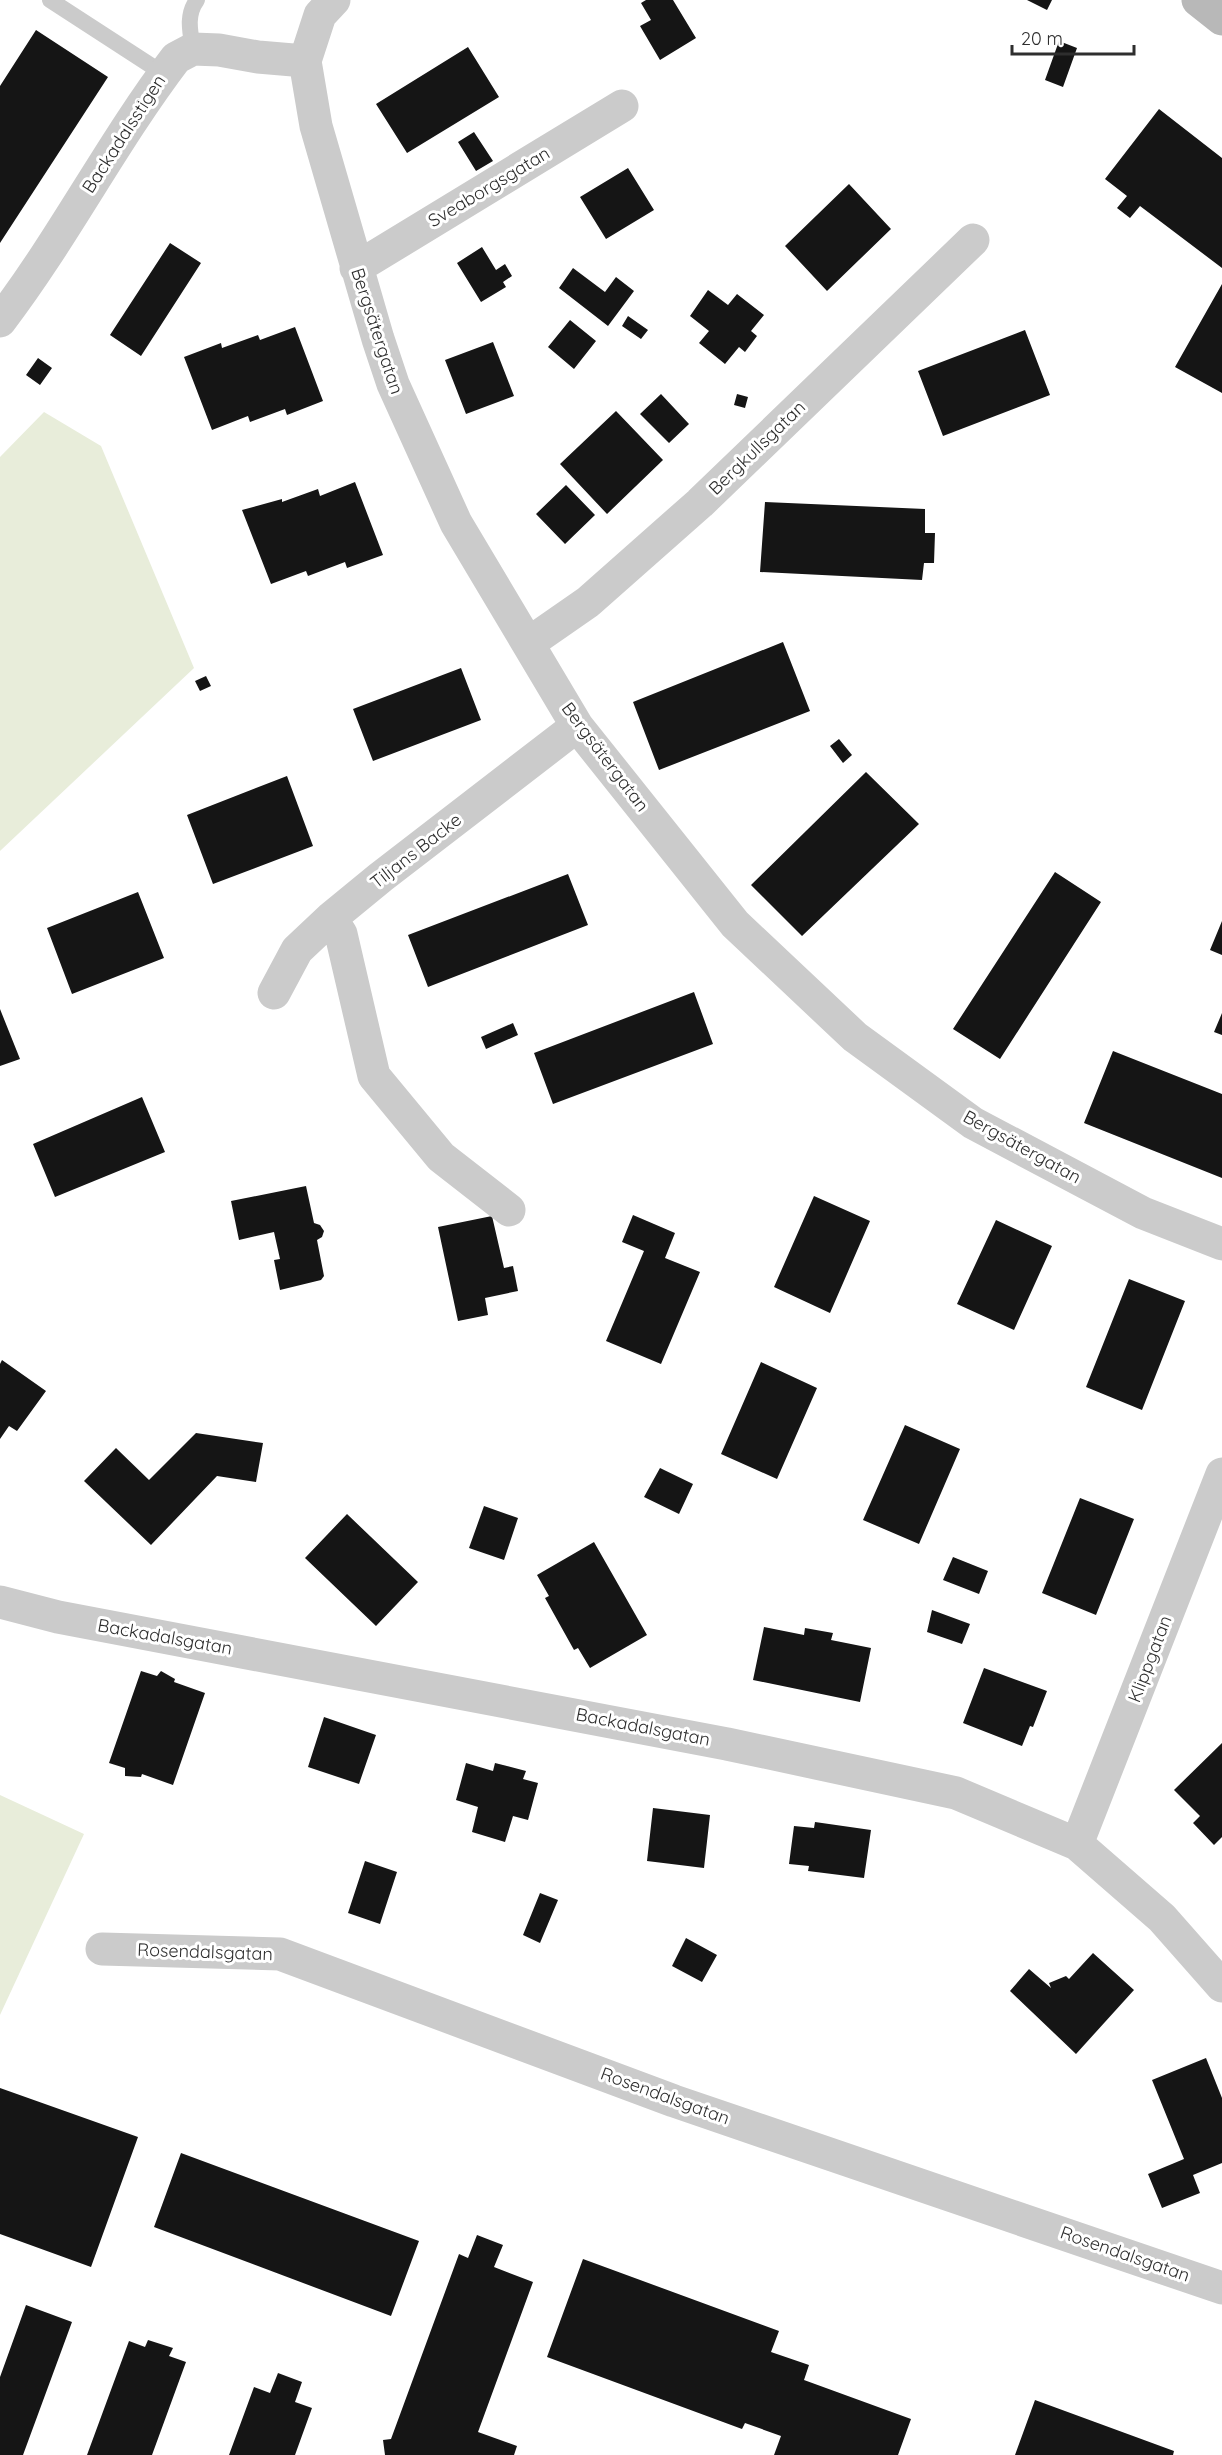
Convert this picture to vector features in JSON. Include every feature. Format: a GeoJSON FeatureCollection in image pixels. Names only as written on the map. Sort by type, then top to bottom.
{"type":"FeatureCollection","features":[{"type":"Feature","properties":{"kind":"street","name":"Bergsätergatan"},"geometry":{"type":"LineString","coordinates":[[334,0],[321,15],[305,61],[316,126],[356,268],[393,384],[456,523],[577,726],[735,924],[855,1037],[973,1123],[1143,1213],[1222,1244]]}},
{"type":"Feature","properties":{"kind":"street"},"geometry":{"type":"LineString","coordinates":[[1198,0],[1222,19]]}},
{"type":"Feature","properties":{"kind":"street","name":"Backadalsstigen"},"geometry":{"type":"LineString","coordinates":[[0,321],[26,286],[164,74],[176,58],[194,49]]}},
{"type":"Feature","properties":{"kind":"street"},"geometry":{"type":"LineString","coordinates":[[194,49],[305,61]]}},
{"type":"Feature","properties":{"kind":"street","name":"Sveaborgsgatan"},"geometry":{"type":"LineString","coordinates":[[356,268],[622,106]]}},
{"type":"Feature","properties":{"kind":"street","name":"Bergkullsgatan"},"geometry":{"type":"LineString","coordinates":[[529,643],[588,602],[700,502],[973,240]]}},
{"type":"Feature","properties":{"kind":"street","name":"Tiljans Backe"},"geometry":{"type":"LineString","coordinates":[[274,993],[297,950],[331,918],[577,726]]}},
{"type":"Feature","properties":{"kind":"street"},"geometry":{"type":"LineString","coordinates":[[331,918],[341,934],[374,1076],[441,1157],[508,1210]]}},
{"type":"Feature","properties":{"kind":"street","name":"Klippgatan"},"geometry":{"type":"LineString","coordinates":[[1077,1844],[1222,1474]]}},
{"type":"Feature","properties":{"kind":"street","name":"Backadalsgatan"},"geometry":{"type":"LineString","coordinates":[[0,1602],[58,1617],[728,1743],[956,1793],[1077,1844],[1162,1918],[1222,1986]]}},
{"type":"Feature","properties":{"kind":"street","name":"Rosendalsgatan"},"geometry":{"type":"LineString","coordinates":[[102,1949],[280,1954],[674,2100],[1222,2288]]}},
{"type":"Feature","properties":{"kind":"lane"},"geometry":{"type":"LineString","coordinates":[[50,0],[164,74]]}},
{"type":"Feature","properties":{"kind":"lane"},"geometry":{"type":"LineString","coordinates":[[194,49],[189,27],[190,9],[197,0]]}},
{"type":"Feature","properties":{"kind":"green space"},"geometry":{"type":"Polygon","coordinates":[[[44,412],[101,446],[194,668],[0,851],[0,457],[44,412]]]}},
{"type":"Feature","properties":{"kind":"green space"},"geometry":{"type":"Polygon","coordinates":[[[0,1795],[84,1834],[0,2015],[0,1795]]]}},
{"type":"Feature","properties":{"kind":"building"},"geometry":{"type":"Polygon","coordinates":[[[646,0],[673,0],[696,38],[660,60],[640,26],[651,20],[641,3],[646,0]]]}},
{"type":"Feature","properties":{"kind":"building"},"geometry":{"type":"Polygon","coordinates":[[[1027,0],[1052,0],[1047,10],[1027,0]]]}},
{"type":"Feature","properties":{"kind":"building"},"geometry":{"type":"Polygon","coordinates":[[[36,30],[108,77],[0,243],[0,86],[36,30]]]}},
{"type":"Feature","properties":{"kind":"building"},"geometry":{"type":"Polygon","coordinates":[[[1059,41],[1077,48],[1063,87],[1045,80],[1059,41]]]}},
{"type":"Feature","properties":{"kind":"building"},"geometry":{"type":"Polygon","coordinates":[[[468,47],[499,97],[407,153],[376,104],[468,47]]]}},
{"type":"Feature","properties":{"kind":"building"},"geometry":{"type":"Polygon","coordinates":[[[1159,109],[1222,158],[1222,268],[1140,206],[1130,218],[1117,208],[1127,196],[1105,179],[1159,109]]]}},
{"type":"Feature","properties":{"kind":"building"},"geometry":{"type":"Polygon","coordinates":[[[474,132],[493,161],[476,171],[458,142],[474,132]]]}},
{"type":"Feature","properties":{"kind":"building"},"geometry":{"type":"Polygon","coordinates":[[[628,168],[654,210],[606,239],[580,197],[628,168]]]}},
{"type":"Feature","properties":{"kind":"building"},"geometry":{"type":"Polygon","coordinates":[[[849,184],[891,229],[827,291],[785,246],[849,184]]]}},
{"type":"Feature","properties":{"kind":"building"},"geometry":{"type":"Polygon","coordinates":[[[170,243],[201,263],[141,356],[110,335],[170,243]]]}},
{"type":"Feature","properties":{"kind":"building"},"geometry":{"type":"Polygon","coordinates":[[[482,247],[496,270],[505,264],[512,276],[503,282],[506,287],[481,302],[457,263],[482,247]]]}},
{"type":"Feature","properties":{"kind":"building"},"geometry":{"type":"Polygon","coordinates":[[[573,268],[605,292],[616,277],[634,291],[608,326],[559,288],[573,268]]]}},
{"type":"Feature","properties":{"kind":"building"},"geometry":{"type":"Polygon","coordinates":[[[1222,284],[1222,393],[1175,367],[1222,284]]]}},
{"type":"Feature","properties":{"kind":"building"},"geometry":{"type":"Polygon","coordinates":[[[708,290],[728,305],[737,294],[764,315],[751,331],[757,336],[745,352],[739,347],[725,364],[699,343],[709,331],[690,316],[708,290]]]}},
{"type":"Feature","properties":{"kind":"building"},"geometry":{"type":"Polygon","coordinates":[[[628,316],[648,330],[641,339],[622,326],[628,316]]]}},
{"type":"Feature","properties":{"kind":"building"},"geometry":{"type":"Polygon","coordinates":[[[570,320],[596,341],[574,369],[548,347],[570,320]]]}},
{"type":"Feature","properties":{"kind":"building"},"geometry":{"type":"Polygon","coordinates":[[[295,327],[323,401],[287,415],[285,409],[250,422],[248,416],[212,430],[184,357],[221,343],[222,348],[258,335],[260,340],[295,327]]]}},
{"type":"Feature","properties":{"kind":"building"},"geometry":{"type":"Polygon","coordinates":[[[1025,330],[1050,395],[943,436],[918,371],[1025,330]]]}},
{"type":"Feature","properties":{"kind":"building"},"geometry":{"type":"Polygon","coordinates":[[[493,342],[514,396],[466,414],[445,360],[493,342]]]}},
{"type":"Feature","properties":{"kind":"building"},"geometry":{"type":"Polygon","coordinates":[[[38,358],[52,368],[40,385],[26,375],[38,358]]]}},
{"type":"Feature","properties":{"kind":"building"},"geometry":{"type":"Polygon","coordinates":[[[661,394],[689,424],[669,443],[640,414],[661,394]]]}},
{"type":"Feature","properties":{"kind":"building"},"geometry":{"type":"Polygon","coordinates":[[[737,394],[748,397],[745,408],[734,405],[737,394]]]}},
{"type":"Feature","properties":{"kind":"building"},"geometry":{"type":"Polygon","coordinates":[[[616,411],[663,460],[607,514],[560,464],[616,411]]]}},
{"type":"Feature","properties":{"kind":"building"},"geometry":{"type":"Polygon","coordinates":[[[355,482],[383,555],[347,568],[345,562],[308,576],[306,571],[271,584],[242,510],[282,499],[282,502],[318,489],[320,496],[355,482]]]}},
{"type":"Feature","properties":{"kind":"building"},"geometry":{"type":"Polygon","coordinates":[[[566,485],[595,515],[565,544],[536,514],[566,485]]]}},
{"type":"Feature","properties":{"kind":"building"},"geometry":{"type":"Polygon","coordinates":[[[765,502],[925,509],[925,533],[935,533],[934,563],[924,563],[922,580],[760,572],[765,502]]]}},
{"type":"Feature","properties":{"kind":"building"},"geometry":{"type":"Polygon","coordinates":[[[783,642],[810,711],[659,770],[633,702],[783,642]]]}},
{"type":"Feature","properties":{"kind":"building"},"geometry":{"type":"Polygon","coordinates":[[[461,668],[481,720],[373,761],[353,709],[461,668]]]}},
{"type":"Feature","properties":{"kind":"building"},"geometry":{"type":"Polygon","coordinates":[[[206,676],[211,686],[200,691],[195,681],[206,676]]]}},
{"type":"Feature","properties":{"kind":"building"},"geometry":{"type":"Polygon","coordinates":[[[839,739],[852,755],[843,763],[830,746],[839,739]]]}},
{"type":"Feature","properties":{"kind":"building"},"geometry":{"type":"Polygon","coordinates":[[[866,772],[919,824],[802,936],[751,885],[866,772]]]}},
{"type":"Feature","properties":{"kind":"building"},"geometry":{"type":"Polygon","coordinates":[[[287,776],[313,846],[213,884],[187,815],[287,776]]]}},
{"type":"Feature","properties":{"kind":"building"},"geometry":{"type":"Polygon","coordinates":[[[1055,872],[1101,902],[1000,1059],[953,1029],[1055,872]]]}},
{"type":"Feature","properties":{"kind":"building"},"geometry":{"type":"Polygon","coordinates":[[[568,874],[588,925],[428,987],[408,935],[568,874]]]}},
{"type":"Feature","properties":{"kind":"building"},"geometry":{"type":"Polygon","coordinates":[[[138,892],[164,958],[72,994],[47,928],[138,892]]]}},
{"type":"Feature","properties":{"kind":"building"},"geometry":{"type":"Polygon","coordinates":[[[1222,921],[1222,955],[1210,950],[1222,921]]]}},
{"type":"Feature","properties":{"kind":"building"},"geometry":{"type":"Polygon","coordinates":[[[694,992],[713,1044],[553,1104],[534,1053],[694,992]]]}},
{"type":"Feature","properties":{"kind":"building"},"geometry":{"type":"Polygon","coordinates":[[[0,1009],[20,1059],[0,1066],[0,1009]]]}},
{"type":"Feature","properties":{"kind":"building"},"geometry":{"type":"Polygon","coordinates":[[[1222,1013],[1222,1035],[1214,1032],[1222,1013]]]}},
{"type":"Feature","properties":{"kind":"building"},"geometry":{"type":"Polygon","coordinates":[[[513,1023],[518,1035],[486,1049],[481,1037],[513,1023]]]}},
{"type":"Feature","properties":{"kind":"building"},"geometry":{"type":"Polygon","coordinates":[[[1113,1051],[1222,1094],[1222,1178],[1084,1123],[1113,1051]]]}},
{"type":"Feature","properties":{"kind":"building"},"geometry":{"type":"Polygon","coordinates":[[[142,1097],[165,1152],[55,1197],[33,1144],[142,1097]]]}},
{"type":"Feature","properties":{"kind":"building"},"geometry":{"type":"Polygon","coordinates":[[[306,1186],[314,1223],[320,1225],[324,1231],[322,1237],[317,1240],[324,1276],[321,1280],[280,1290],[274,1260],[280,1259],[274,1232],[239,1240],[231,1201],[306,1186]]]}},
{"type":"Feature","properties":{"kind":"building"},"geometry":{"type":"Polygon","coordinates":[[[814,1196],[870,1221],[830,1313],[774,1287],[814,1196]]]}},
{"type":"Feature","properties":{"kind":"building"},"geometry":{"type":"Polygon","coordinates":[[[633,1215],[675,1233],[665,1258],[700,1272],[661,1364],[606,1341],[644,1251],[622,1242],[633,1215]]]}},
{"type":"Feature","properties":{"kind":"building"},"geometry":{"type":"Polygon","coordinates":[[[492,1216],[504,1268],[513,1266],[518,1291],[485,1298],[488,1315],[458,1321],[438,1227],[492,1216]]]}},
{"type":"Feature","properties":{"kind":"building"},"geometry":{"type":"Polygon","coordinates":[[[996,1220],[1052,1246],[1014,1330],[957,1304],[996,1220]]]}},
{"type":"Feature","properties":{"kind":"building"},"geometry":{"type":"Polygon","coordinates":[[[1129,1279],[1185,1301],[1142,1410],[1086,1387],[1129,1279]]]}},
{"type":"Feature","properties":{"kind":"building"},"geometry":{"type":"Polygon","coordinates":[[[2,1360],[46,1391],[17,1431],[9,1426],[0,1439],[0,1364],[2,1360]]]}},
{"type":"Feature","properties":{"kind":"building"},"geometry":{"type":"Polygon","coordinates":[[[761,1362],[817,1388],[777,1479],[721,1454],[761,1362]]]}},
{"type":"Feature","properties":{"kind":"building"},"geometry":{"type":"Polygon","coordinates":[[[905,1425],[960,1449],[919,1544],[863,1520],[905,1425]]]}},
{"type":"Feature","properties":{"kind":"building"},"geometry":{"type":"Polygon","coordinates":[[[196,1433],[263,1443],[256,1482],[217,1476],[151,1545],[84,1481],[116,1448],[149,1480],[196,1433]]]}},
{"type":"Feature","properties":{"kind":"building"},"geometry":{"type":"Polygon","coordinates":[[[660,1468],[693,1484],[679,1514],[644,1497],[660,1468]]]}},
{"type":"Feature","properties":{"kind":"building"},"geometry":{"type":"Polygon","coordinates":[[[1080,1498],[1134,1519],[1096,1615],[1042,1593],[1080,1498]]]}},
{"type":"Feature","properties":{"kind":"building"},"geometry":{"type":"Polygon","coordinates":[[[484,1506],[518,1518],[504,1560],[469,1548],[484,1506]]]}},
{"type":"Feature","properties":{"kind":"building"},"geometry":{"type":"Polygon","coordinates":[[[347,1514],[418,1582],[376,1626],[305,1558],[347,1514]]]}},
{"type":"Feature","properties":{"kind":"building"},"geometry":{"type":"Polygon","coordinates":[[[594,1542],[647,1635],[590,1668],[578,1648],[574,1650],[545,1598],[549,1596],[537,1575],[594,1542]]]}},
{"type":"Feature","properties":{"kind":"building"},"geometry":{"type":"Polygon","coordinates":[[[953,1557],[988,1571],[979,1594],[943,1580],[953,1557]]]}},
{"type":"Feature","properties":{"kind":"building"},"geometry":{"type":"Polygon","coordinates":[[[932,1610],[970,1624],[962,1644],[927,1632],[932,1610]]]}},
{"type":"Feature","properties":{"kind":"building"},"geometry":{"type":"Polygon","coordinates":[[[764,1627],[804,1635],[805,1628],[833,1633],[831,1640],[871,1648],[860,1702],[753,1680],[764,1627]]]}},
{"type":"Feature","properties":{"kind":"building"},"geometry":{"type":"Polygon","coordinates":[[[984,1668],[1047,1691],[1033,1727],[1030,1726],[1022,1746],[963,1723],[984,1668]]]}},
{"type":"Feature","properties":{"kind":"building"},"geometry":{"type":"Polygon","coordinates":[[[141,1671],[157,1676],[161,1671],[175,1679],[174,1682],[205,1693],[173,1785],[142,1774],[141,1777],[125,1776],[125,1768],[109,1763],[141,1671]]]}},
{"type":"Feature","properties":{"kind":"building"},"geometry":{"type":"Polygon","coordinates":[[[324,1717],[376,1735],[359,1784],[308,1767],[324,1717]]]}},
{"type":"Feature","properties":{"kind":"building"},"geometry":{"type":"Polygon","coordinates":[[[1222,1743],[1222,1837],[1214,1845],[1193,1823],[1200,1816],[1174,1790],[1222,1743]]]}},
{"type":"Feature","properties":{"kind":"building"},"geometry":{"type":"Polygon","coordinates":[[[466,1763],[493,1771],[495,1763],[526,1771],[523,1779],[538,1783],[528,1820],[513,1816],[505,1842],[472,1832],[478,1807],[456,1800],[466,1763]]]}},
{"type":"Feature","properties":{"kind":"building"},"geometry":{"type":"Polygon","coordinates":[[[653,1808],[710,1815],[704,1868],[647,1861],[653,1808]]]}},
{"type":"Feature","properties":{"kind":"building"},"geometry":{"type":"Polygon","coordinates":[[[815,1822],[871,1830],[864,1878],[808,1871],[809,1866],[789,1864],[794,1826],[814,1828],[815,1822]]]}},
{"type":"Feature","properties":{"kind":"building"},"geometry":{"type":"Polygon","coordinates":[[[365,1861],[397,1872],[380,1924],[348,1913],[365,1861]]]}},
{"type":"Feature","properties":{"kind":"building"},"geometry":{"type":"Polygon","coordinates":[[[540,1893],[558,1900],[540,1943],[523,1935],[540,1893]]]}},
{"type":"Feature","properties":{"kind":"building"},"geometry":{"type":"Polygon","coordinates":[[[686,1938],[717,1955],[702,1982],[672,1966],[686,1938]]]}},
{"type":"Feature","properties":{"kind":"building"},"geometry":{"type":"Polygon","coordinates":[[[1093,1953],[1134,1990],[1076,2054],[1010,1991],[1029,1969],[1051,1988],[1049,1983],[1066,1976],[1069,1979],[1093,1953]]]}},
{"type":"Feature","properties":{"kind":"building"},"geometry":{"type":"Polygon","coordinates":[[[1206,2058],[1222,2098],[1222,2163],[1193,2175],[1200,2193],[1162,2208],[1148,2174],[1184,2159],[1152,2080],[1206,2058]]]}},
{"type":"Feature","properties":{"kind":"building"},"geometry":{"type":"Polygon","coordinates":[[[0,2088],[138,2137],[91,2267],[0,2234],[0,2088]]]}},
{"type":"Feature","properties":{"kind":"building"},"geometry":{"type":"Polygon","coordinates":[[[181,2153],[419,2241],[391,2316],[154,2227],[181,2153]]]}},
{"type":"Feature","properties":{"kind":"building"},"geometry":{"type":"Polygon","coordinates":[[[477,2235],[503,2245],[494,2267],[533,2282],[478,2432],[517,2446],[514,2455],[385,2455],[383,2440],[391,2439],[459,2254],[468,2258],[477,2235]]]}},
{"type":"Feature","properties":{"kind":"building"},"geometry":{"type":"Polygon","coordinates":[[[583,2259],[779,2331],[771,2352],[809,2365],[804,2380],[911,2419],[898,2455],[774,2455],[781,2436],[745,2423],[742,2429],[547,2357],[583,2259]]]}},
{"type":"Feature","properties":{"kind":"building"},"geometry":{"type":"Polygon","coordinates":[[[26,2305],[72,2322],[23,2455],[0,2455],[0,2377],[26,2305]]]}},
{"type":"Feature","properties":{"kind":"building"},"geometry":{"type":"Polygon","coordinates":[[[148,2340],[173,2348],[169,2356],[186,2362],[152,2455],[87,2455],[129,2341],[145,2347],[148,2340]]]}},
{"type":"Feature","properties":{"kind":"building"},"geometry":{"type":"Polygon","coordinates":[[[278,2373],[302,2382],[295,2402],[312,2408],[295,2455],[229,2455],[254,2387],[270,2393],[278,2373]]]}},
{"type":"Feature","properties":{"kind":"building"},"geometry":{"type":"Polygon","coordinates":[[[1035,2400],[1174,2451],[1173,2455],[1015,2455],[1035,2400]]]}}]}
